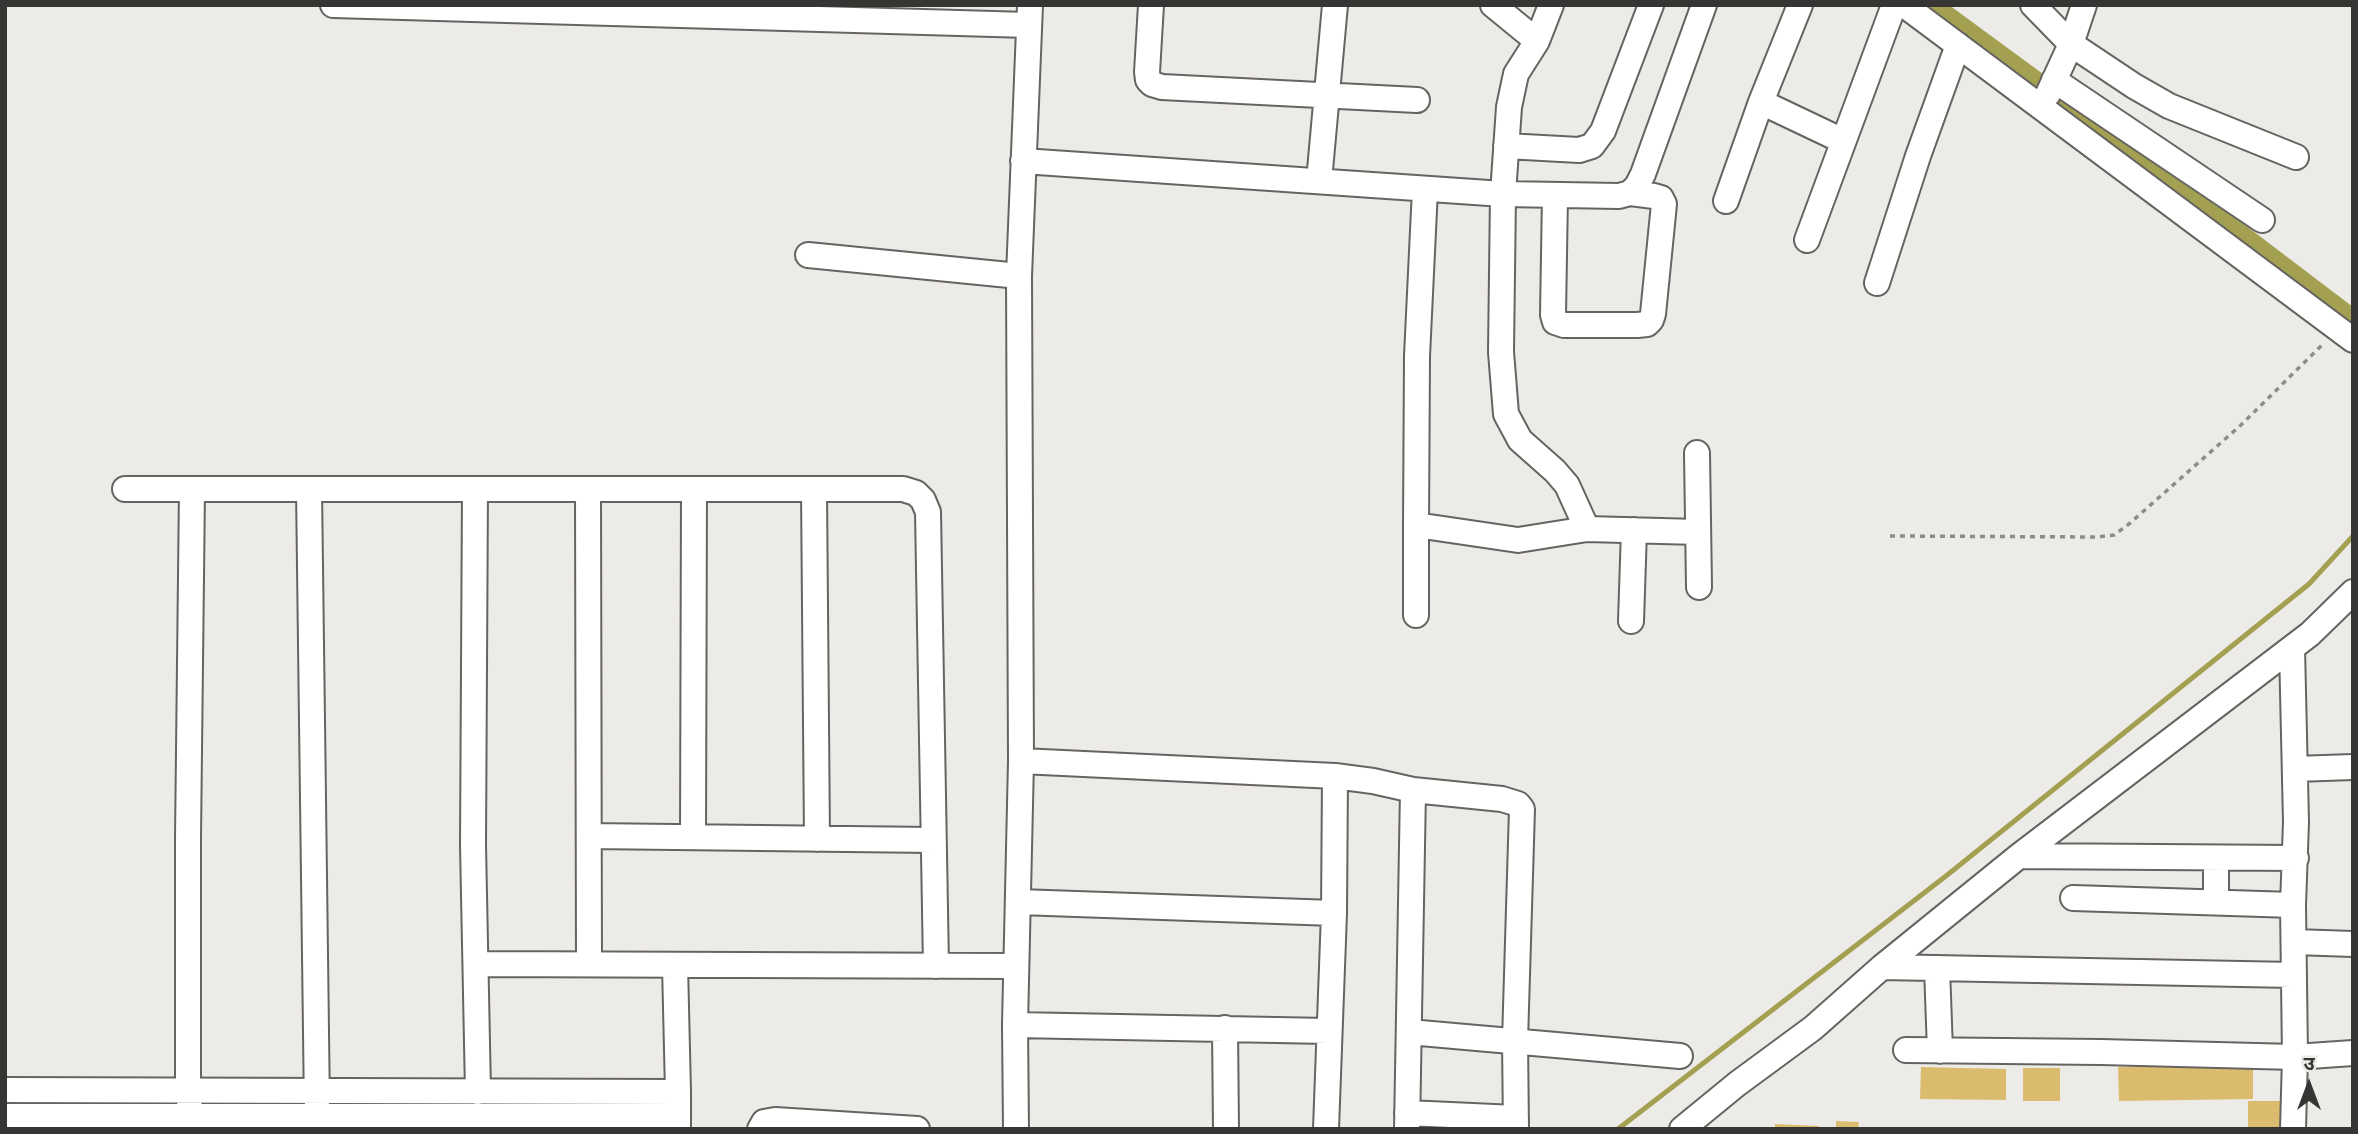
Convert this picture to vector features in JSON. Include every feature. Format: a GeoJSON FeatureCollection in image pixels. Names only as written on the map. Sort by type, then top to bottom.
{"type":"FeatureCollection","features":[{"type":"Feature","properties":{"kind":"street"},"geometry":{"type":"LineString","coordinates":[[332,5],[1029,15],[1019,276],[1021,761],[1015,1025],[1016,1129]]}},
{"type":"Feature","properties":{"kind":"street"},"geometry":{"type":"LineString","coordinates":[[1151,5],[1147,72],[1152,84],[1162,87],[1417,100]]}},
{"type":"Feature","properties":{"kind":"street"},"geometry":{"type":"LineString","coordinates":[[1493,5],[1537,41]]}},
{"type":"Feature","properties":{"kind":"street"},"geometry":{"type":"LineString","coordinates":[[1551,5],[1537,41],[1516,74],[1511,88],[1503,194],[1501,352],[1506,414],[1520,440],[1567,485],[1587,529]]}},
{"type":"Feature","properties":{"kind":"street"},"geometry":{"type":"LineString","coordinates":[[1506,146],[1579,150],[1592,146],[1603,131],[1651,5]]}},
{"type":"Feature","properties":{"kind":"street"},"geometry":{"type":"LineString","coordinates":[[1630,193],[1643,174],[1704,5]]}},
{"type":"Feature","properties":{"kind":"street"},"geometry":{"type":"LineString","coordinates":[[1726,201],[1761,102],[1800,5]]}},
{"type":"Feature","properties":{"kind":"street"},"geometry":{"type":"LineString","coordinates":[[1807,240],[1894,5]]}},
{"type":"Feature","properties":{"kind":"street"},"geometry":{"type":"LineString","coordinates":[[1904,5],[2345,334]]}},
{"type":"Feature","properties":{"kind":"street"},"geometry":{"type":"LineString","coordinates":[[2033,5],[2071,44],[2134,86],[2169,106],[2296,157]]}},
{"type":"Feature","properties":{"kind":"street"},"geometry":{"type":"LineString","coordinates":[[2042,108],[2071,44],[2084,5]]}},
{"type":"Feature","properties":{"kind":"street"},"geometry":{"type":"LineString","coordinates":[[1319,181],[1328,96],[1328,6]]}},
{"type":"Feature","properties":{"kind":"street"},"geometry":{"type":"LineString","coordinates":[[1877,283],[1918,156],[1958,45]]}},
{"type":"Feature","properties":{"kind":"street"},"geometry":{"type":"LineString","coordinates":[[2054,80],[2262,220]]}},
{"type":"Feature","properties":{"kind":"street"},"geometry":{"type":"LineString","coordinates":[[1761,102],[1843,141]]}},
{"type":"Feature","properties":{"kind":"street"},"geometry":{"type":"LineString","coordinates":[[1023,161],[1503,194],[1608,196],[1630,193],[1654,196],[1661,198],[1664,204],[1653,314],[1647,324],[1564,326],[1555,322],[1555,195]]}},
{"type":"Feature","properties":{"kind":"street"},"geometry":{"type":"LineString","coordinates":[[1416,615],[1417,356],[1425,189]]}},
{"type":"Feature","properties":{"kind":"street"},"geometry":{"type":"LineString","coordinates":[[808,255],[1019,276]]}},
{"type":"Feature","properties":{"kind":"street"},"geometry":{"type":"LineString","coordinates":[[1697,453],[1699,587]]}},
{"type":"Feature","properties":{"kind":"street"},"geometry":{"type":"LineString","coordinates":[[125,489],[903,489],[916,493],[923,500],[928,512],[936,966]]}},
{"type":"Feature","properties":{"kind":"street"},"geometry":{"type":"LineString","coordinates":[[191,1116],[188,1092],[192,489]]}},
{"type":"Feature","properties":{"kind":"street"},"geometry":{"type":"LineString","coordinates":[[309,489],[317,1117]]}},
{"type":"Feature","properties":{"kind":"street"},"geometry":{"type":"LineString","coordinates":[[475,489],[473,845],[478,1093]]}},
{"type":"Feature","properties":{"kind":"street"},"geometry":{"type":"LineString","coordinates":[[588,489],[589,964]]}},
{"type":"Feature","properties":{"kind":"street"},"geometry":{"type":"LineString","coordinates":[[693,837],[694,489]]}},
{"type":"Feature","properties":{"kind":"street"},"geometry":{"type":"LineString","coordinates":[[814,490],[817,839]]}},
{"type":"Feature","properties":{"kind":"street"},"geometry":{"type":"LineString","coordinates":[[1416,525],[1518,540],[1587,529],[1698,532]]}},
{"type":"Feature","properties":{"kind":"street"},"geometry":{"type":"LineString","coordinates":[[1630,621],[1634,530]]}},
{"type":"Feature","properties":{"kind":"street"},"geometry":{"type":"LineString","coordinates":[[1682,1129],[1813,1028],[1882,967],[2019,856],[2310,634],[2353,592]]}},
{"type":"Feature","properties":{"kind":"street"},"geometry":{"type":"LineString","coordinates":[[2292,648],[2296,858],[2293,905],[2293,1129]]}},
{"type":"Feature","properties":{"kind":"street"},"geometry":{"type":"LineString","coordinates":[[1021,761],[1335,776],[1413,790],[1502,799],[1518,804],[1522,809],[1515,1041],[1516,1124],[1407,1121],[1413,790]]}},
{"type":"Feature","properties":{"kind":"street"},"geometry":{"type":"LineString","coordinates":[[2295,769],[2353,767]]}},
{"type":"Feature","properties":{"kind":"street"},"geometry":{"type":"LineString","coordinates":[[1326,1129],[1334,914],[1335,776]]}},
{"type":"Feature","properties":{"kind":"street"},"geometry":{"type":"LineString","coordinates":[[589,836],[933,840]]}},
{"type":"Feature","properties":{"kind":"street"},"geometry":{"type":"LineString","coordinates":[[2019,856],[2296,858]]}},
{"type":"Feature","properties":{"kind":"street"},"geometry":{"type":"LineString","coordinates":[[2146,900],[2147,858]]}},
{"type":"Feature","properties":{"kind":"street"},"geometry":{"type":"LineString","coordinates":[[2216,858],[2216,902]]}},
{"type":"Feature","properties":{"kind":"street"},"geometry":{"type":"LineString","coordinates":[[2073,898],[2293,905]]}},
{"type":"Feature","properties":{"kind":"street"},"geometry":{"type":"LineString","coordinates":[[1019,902],[1334,914]]}},
{"type":"Feature","properties":{"kind":"street"},"geometry":{"type":"LineString","coordinates":[[2294,942],[2353,944]]}},
{"type":"Feature","properties":{"kind":"street"},"geometry":{"type":"LineString","coordinates":[[477,964],[1016,966]]}},
{"type":"Feature","properties":{"kind":"street"},"geometry":{"type":"LineString","coordinates":[[668,1112],[675,965]]}},
{"type":"Feature","properties":{"kind":"street"},"geometry":{"type":"LineString","coordinates":[[1882,967],[2293,975]]}},
{"type":"Feature","properties":{"kind":"street"},"geometry":{"type":"LineString","coordinates":[[1937,968],[1940,1051]]}},
{"type":"Feature","properties":{"kind":"street"},"geometry":{"type":"LineString","coordinates":[[1015,1025],[1328,1031]]}},
{"type":"Feature","properties":{"kind":"street"},"geometry":{"type":"LineString","coordinates":[[1225,1028],[1226,1129]]}},
{"type":"Feature","properties":{"kind":"street"},"geometry":{"type":"LineString","coordinates":[[1409,1032],[1680,1056]]}},
{"type":"Feature","properties":{"kind":"street"},"geometry":{"type":"LineString","coordinates":[[1906,1050],[2295,1057],[2353,1054]]}},
{"type":"Feature","properties":{"kind":"street"},"geometry":{"type":"LineString","coordinates":[[5,1090],[478,1093],[668,1112]]}},
{"type":"Feature","properties":{"kind":"street"},"geometry":{"type":"LineString","coordinates":[[5,1116],[317,1117],[668,1112]]}},
{"type":"Feature","properties":{"kind":"street"},"geometry":{"type":"LineString","coordinates":[[760,1129],[764,1122],[775,1120],[917,1129]]}},
{"type":"Feature","properties":{"kind":"path"},"geometry":{"type":"LineString","coordinates":[[1890,536],[2114,535],[2345,334]]}},
{"type":"Feature","properties":{"kind":"building"},"geometry":{"type":"Polygon","coordinates":[[[2253,1065],[2253,1099],[2119,1101],[2118,1067],[2253,1065]]]}},
{"type":"Feature","properties":{"kind":"building"},"geometry":{"type":"Polygon","coordinates":[[[1921,1067],[2006,1069],[2006,1100],[1920,1099],[1921,1067]]]}},
{"type":"Feature","properties":{"kind":"building"},"geometry":{"type":"Polygon","coordinates":[[[2023,1068],[2060,1068],[2060,1101],[2023,1101],[2023,1068]]]}},
{"type":"Feature","properties":{"kind":"building"},"geometry":{"type":"Polygon","coordinates":[[[2248,1101],[2284,1101],[2284,1129],[2248,1129],[2248,1101]]]}},
{"type":"Feature","properties":{"kind":"building"},"geometry":{"type":"Polygon","coordinates":[[[1836,1121],[1859,1122],[1858,1129],[1836,1129],[1836,1121]]]}},
{"type":"Feature","properties":{"kind":"building"},"geometry":{"type":"Polygon","coordinates":[[[1775,1124],[1819,1126],[1819,1129],[1775,1129],[1775,1124]]]}},
{"type":"Feature","properties":{"kind":"waterway"},"geometry":{"type":"LineString","coordinates":[[1933,5],[2353,319]]}},
{"type":"Feature","properties":{"kind":"waterway"},"geometry":{"type":"LineString","coordinates":[[1618,1129],[1946,876],[2309,584],[2353,536]]}}]}
